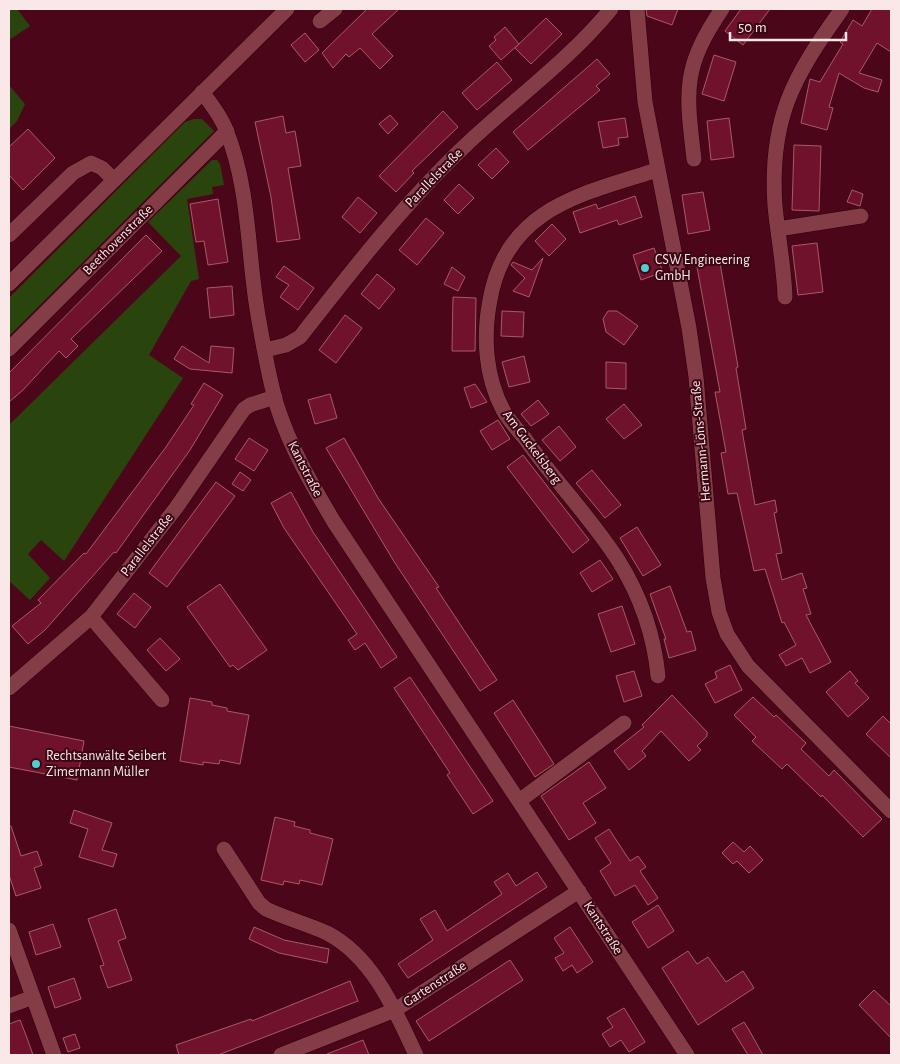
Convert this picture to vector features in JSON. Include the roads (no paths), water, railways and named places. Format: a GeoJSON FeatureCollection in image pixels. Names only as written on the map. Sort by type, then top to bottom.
{"type":"FeatureCollection","features":[{"type":"Feature","properties":{"kind":"street"},"geometry":{"type":"LineString","coordinates":[[9,284],[287,9]]}},
{"type":"Feature","properties":{"kind":"street"},"geometry":{"type":"LineString","coordinates":[[320,21],[336,9]]}},
{"type":"Feature","properties":{"kind":"street","name":"Parallelstraße"},"geometry":{"type":"LineString","coordinates":[[265,350],[286,345],[300,337],[361,258],[411,202],[469,142],[583,41],[611,9]]}},
{"type":"Feature","properties":{"kind":"street","name":"Hermann-Löns-Straße"},"geometry":{"type":"LineString","coordinates":[[637,9],[645,102],[689,328],[696,377],[713,578],[719,612],[726,634],[748,666],[891,811]]}},
{"type":"Feature","properties":{"kind":"street"},"geometry":{"type":"LineString","coordinates":[[694,159],[688,110],[688,84],[695,56],[704,35],[722,9]]}},
{"type":"Feature","properties":{"kind":"street"},"geometry":{"type":"LineString","coordinates":[[785,297],[784,267],[778,230],[774,177],[775,151],[782,117],[792,86],[807,57],[842,9]]}},
{"type":"Feature","properties":{"kind":"street","name":"Kantstraße"},"geometry":{"type":"LineString","coordinates":[[202,92],[219,115],[227,131],[242,194],[258,318],[275,397],[304,470],[334,522],[687,1055]]}},
{"type":"Feature","properties":{"kind":"street","name":"Beethovenstraße"},"geometry":{"type":"LineString","coordinates":[[9,349],[227,131]]}},
{"type":"Feature","properties":{"kind":"street"},"geometry":{"type":"LineString","coordinates":[[9,235],[73,173],[91,163],[102,168],[114,180]]}},
{"type":"Feature","properties":{"kind":"street","name":"Am Guckelsberg"},"geometry":{"type":"LineString","coordinates":[[657,170],[575,197],[555,206],[527,227],[504,256],[496,274],[488,308],[485,334],[491,377],[504,410],[589,520],[628,577],[656,652],[658,676]]}},
{"type":"Feature","properties":{"kind":"street"},"geometry":{"type":"LineString","coordinates":[[778,230],[861,216]]}},
{"type":"Feature","properties":{"kind":"street","name":"Parallelstraße"},"geometry":{"type":"LineString","coordinates":[[9,688],[91,617],[176,508],[244,409],[250,405],[275,397]]}},
{"type":"Feature","properties":{"kind":"street"},"geometry":{"type":"LineString","coordinates":[[91,617],[162,700]]}},
{"type":"Feature","properties":{"kind":"street"},"geometry":{"type":"LineString","coordinates":[[520,801],[624,723]]}},
{"type":"Feature","properties":{"kind":"street"},"geometry":{"type":"LineString","coordinates":[[224,849],[259,903],[266,909],[326,933],[349,948],[367,966],[395,1010],[416,1055]]}},
{"type":"Feature","properties":{"kind":"street","name":"Gartenstraße"},"geometry":{"type":"LineString","coordinates":[[281,1055],[395,1010],[579,891]]}},
{"type":"Feature","properties":{"kind":"street"},"geometry":{"type":"LineString","coordinates":[[9,930],[54,1055]]}},
{"type":"Feature","properties":{"kind":"street"},"geometry":{"type":"LineString","coordinates":[[9,1006],[33,997]]}},
{"type":"Feature","properties":{"kind":"place","name":"CSW Engineering GmbH"},"geometry":{"type":"Point","coordinates":[645,268]}},
{"type":"Feature","properties":{"kind":"place","name":"Rechtsanwälte Seibert Zimermann Müller"},"geometry":{"type":"Point","coordinates":[36,764]}}]}
